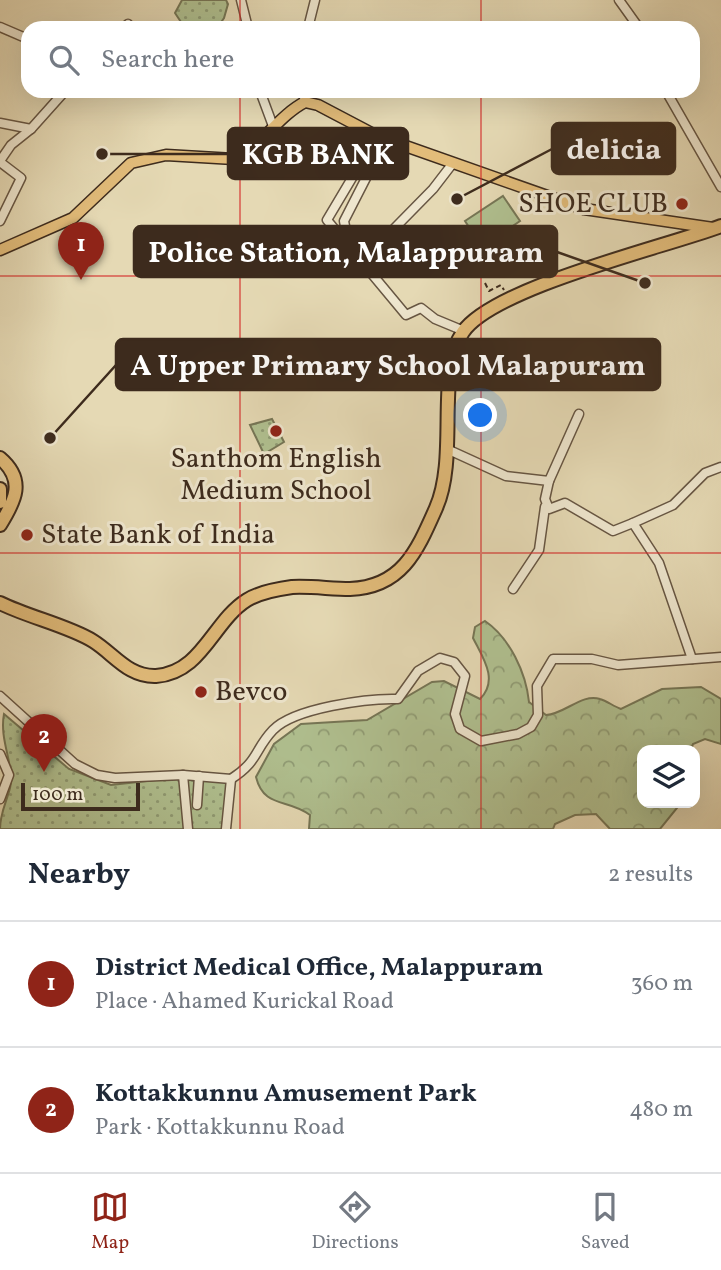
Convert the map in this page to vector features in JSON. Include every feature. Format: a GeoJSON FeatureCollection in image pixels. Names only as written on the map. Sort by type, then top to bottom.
{"type":"FeatureCollection","features":[{"type":"Feature","properties":{"kind":"highway"},"geometry":{"type":"LineString","coordinates":[[0,603],[92,640],[131,670],[144,675],[165,674],[195,658],[232,612],[258,594],[305,586],[349,589],[378,586],[392,578],[424,534],[438,504],[447,475],[451,373],[456,347],[464,331],[479,317],[537,286],[717,227]]}},
{"type":"Feature","properties":{"kind":"highway"},"geometry":{"type":"LineString","coordinates":[[0,458],[15,476],[18,489],[13,505],[0,525]]}},
{"type":"Feature","properties":{"kind":"highway"},"geometry":{"type":"LineString","coordinates":[[0,489],[0,502]]}},
{"type":"Feature","properties":{"kind":"main road"},"geometry":{"type":"LineString","coordinates":[[0,250],[73,218],[131,163],[166,155],[234,159],[244,154],[291,110],[305,102],[318,105],[381,137],[584,208],[717,227]]}},
{"type":"Feature","properties":{"kind":"street"},"geometry":{"type":"LineString","coordinates":[[241,0],[246,21]]}},
{"type":"Feature","properties":{"kind":"street"},"geometry":{"type":"LineString","coordinates":[[309,21],[316,0]]}},
{"type":"Feature","properties":{"kind":"street"},"geometry":{"type":"LineString","coordinates":[[619,0],[634,21]]}},
{"type":"Feature","properties":{"kind":"street"},"geometry":{"type":"LineString","coordinates":[[0,27],[21,36]]}},
{"type":"Feature","properties":{"kind":"street"},"geometry":{"type":"LineString","coordinates":[[0,221],[21,178],[0,162],[11,145],[31,129],[59,98]]}},
{"type":"Feature","properties":{"kind":"street"},"geometry":{"type":"LineString","coordinates":[[263,98],[273,126]]}},
{"type":"Feature","properties":{"kind":"street"},"geometry":{"type":"LineString","coordinates":[[304,98],[305,102]]}},
{"type":"Feature","properties":{"kind":"street"},"geometry":{"type":"LineString","coordinates":[[670,98],[721,187]]}},
{"type":"Feature","properties":{"kind":"street"},"geometry":{"type":"LineString","coordinates":[[0,122],[31,129]]}},
{"type":"Feature","properties":{"kind":"street"},"geometry":{"type":"LineString","coordinates":[[381,137],[344,221],[346,231],[366,248],[378,245],[433,189],[453,163]]}},
{"type":"Feature","properties":{"kind":"street"},"geometry":{"type":"LineString","coordinates":[[381,137],[327,220],[406,315],[421,308],[435,319],[464,331]]}},
{"type":"Feature","properties":{"kind":"street"},"geometry":{"type":"LineString","coordinates":[[513,589],[539,550],[549,481],[579,414]]}},
{"type":"Feature","properties":{"kind":"street"},"geometry":{"type":"LineString","coordinates":[[449,450],[506,476],[549,481]]}},
{"type":"Feature","properties":{"kind":"street"},"geometry":{"type":"LineString","coordinates":[[545,506],[553,508],[565,503],[613,531],[673,505],[705,473],[721,467]]}},
{"type":"Feature","properties":{"kind":"street"},"geometry":{"type":"LineString","coordinates":[[633,523],[659,563],[692,659]]}},
{"type":"Feature","properties":{"kind":"street"},"geometry":{"type":"LineString","coordinates":[[2,703],[13,706],[75,764],[97,775],[115,778],[183,775],[231,779],[249,768],[273,729],[304,714],[348,702],[371,698],[398,699],[418,671],[440,658],[454,662],[465,676],[455,714],[460,729],[481,740],[519,734],[531,727],[538,715],[537,686],[553,659],[592,659],[618,665],[721,657]]}},
{"type":"Feature","properties":{"kind":"street"},"geometry":{"type":"LineString","coordinates":[[0,754],[9,775],[0,799]]}},
{"type":"Feature","properties":{"kind":"street"},"geometry":{"type":"LineString","coordinates":[[183,775],[188,829]]}},
{"type":"Feature","properties":{"kind":"street"},"geometry":{"type":"LineString","coordinates":[[197,805],[199,776]]}},
{"type":"Feature","properties":{"kind":"street"},"geometry":{"type":"LineString","coordinates":[[226,829],[231,779]]}},
{"type":"Feature","properties":{"kind":"path"},"geometry":{"type":"LineString","coordinates":[[485,283],[489,290],[501,285],[514,297]]}},
{"type":"Feature","properties":{"kind":"green space"},"geometry":{"type":"Polygon","coordinates":[[[182,0],[226,0],[228,4],[222,21],[180,21],[175,13],[182,0]]]}},
{"type":"Feature","properties":{"kind":"green space"},"geometry":{"type":"Polygon","coordinates":[[[503,196],[520,221],[482,247],[465,221],[503,196]]]}},
{"type":"Feature","properties":{"kind":"green space"},"geometry":{"type":"Polygon","coordinates":[[[272,419],[284,442],[264,454],[250,425],[272,419]]]}},
{"type":"Feature","properties":{"kind":"green space"},"geometry":{"type":"Polygon","coordinates":[[[485,621],[502,637],[520,668],[529,702],[546,715],[593,698],[621,709],[662,689],[701,687],[721,699],[721,744],[705,739],[693,745],[637,745],[637,808],[677,808],[660,829],[610,829],[596,814],[575,815],[555,824],[553,829],[309,829],[310,815],[265,794],[256,777],[274,744],[301,724],[367,720],[432,682],[444,681],[480,699],[486,692],[489,677],[485,661],[473,638],[475,627],[485,621]]]}},
{"type":"Feature","properties":{"kind":"green space"},"geometry":{"type":"Polygon","coordinates":[[[4,714],[69,769],[111,785],[183,777],[229,781],[224,829],[0,829],[11,781],[3,729],[4,714]]]}},
{"type":"Feature","properties":{"kind":"place","name":"KGB BANK"},"geometry":{"type":"Point","coordinates":[102,154]}},
{"type":"Feature","properties":{"kind":"place","name":"delicia"},"geometry":{"type":"Point","coordinates":[457,199]}},
{"type":"Feature","properties":{"kind":"place","name":"SHOE CLUB"},"geometry":{"type":"Point","coordinates":[682,204]}},
{"type":"Feature","properties":{"kind":"place","name":"District Medical Office, Malappuram"},"geometry":{"type":"Point","coordinates":[81,280]}},
{"type":"Feature","properties":{"kind":"place","name":"Police Station, Malappuram"},"geometry":{"type":"Point","coordinates":[645,283]}},
{"type":"Feature","properties":{"kind":"place","name":"Santhom English Medium School"},"geometry":{"type":"Point","coordinates":[276,431]}},
{"type":"Feature","properties":{"kind":"place","name":"A Upper Primary School Malapuram"},"geometry":{"type":"Point","coordinates":[50,438]}},
{"type":"Feature","properties":{"kind":"place","name":"State Bank of India"},"geometry":{"type":"Point","coordinates":[27,535]}},
{"type":"Feature","properties":{"kind":"place","name":"Bevco"},"geometry":{"type":"Point","coordinates":[201,692]}},
{"type":"Feature","properties":{"kind":"place","name":"Kottakkunnu Amusement Park"},"geometry":{"type":"Point","coordinates":[44,772]}}]}
